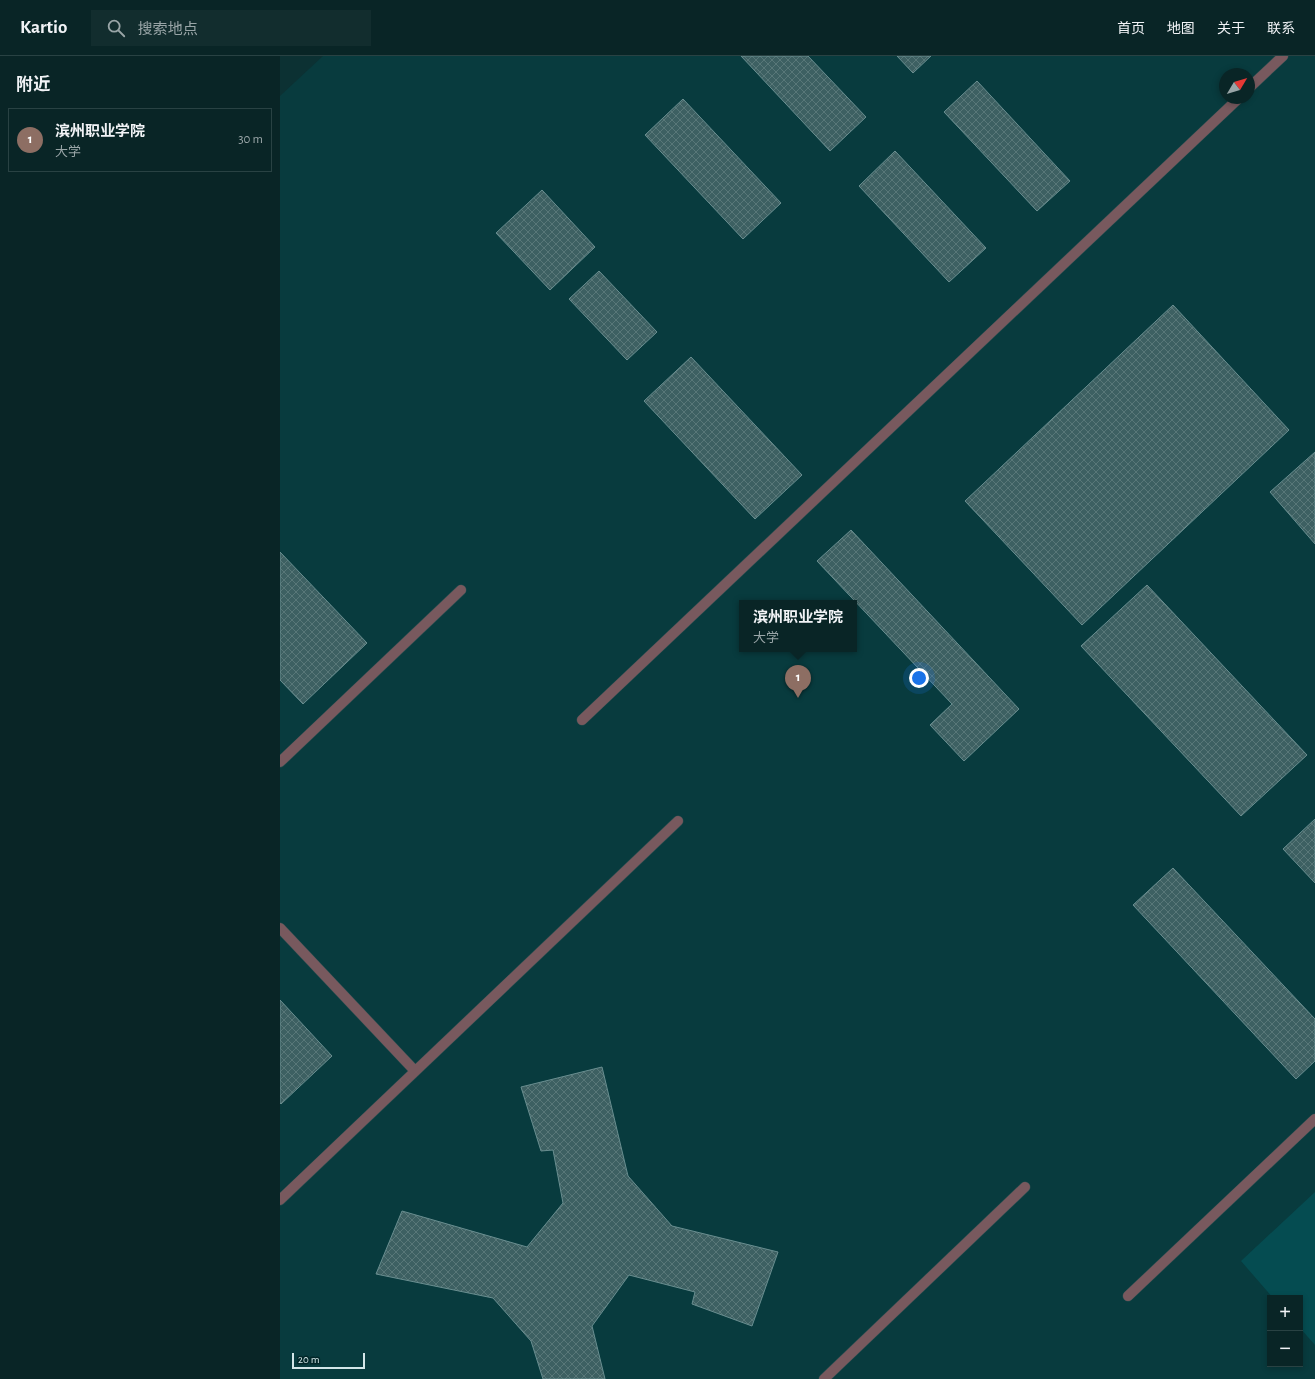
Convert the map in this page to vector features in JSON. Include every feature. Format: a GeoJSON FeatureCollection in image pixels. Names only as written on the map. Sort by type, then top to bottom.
{"type":"FeatureCollection","features":[{"type":"Feature","properties":{"kind":"lane"},"geometry":{"type":"LineString","coordinates":[[1255,82],[1283,56]]}},
{"type":"Feature","properties":{"kind":"lane"},"geometry":{"type":"LineString","coordinates":[[582,720],[1233,104]]}},
{"type":"Feature","properties":{"kind":"lane"},"geometry":{"type":"LineString","coordinates":[[280,762],[461,590]]}},
{"type":"Feature","properties":{"kind":"lane"},"geometry":{"type":"LineString","coordinates":[[280,1200],[678,821]]}},
{"type":"Feature","properties":{"kind":"lane"},"geometry":{"type":"LineString","coordinates":[[280,928],[415,1071]]}},
{"type":"Feature","properties":{"kind":"lane"},"geometry":{"type":"LineString","coordinates":[[1128,1296],[1315,1119]]}},
{"type":"Feature","properties":{"kind":"lane"},"geometry":{"type":"LineString","coordinates":[[824,1379],[1025,1187]]}},
{"type":"Feature","properties":{"kind":"shaded area"},"geometry":{"type":"Polygon","coordinates":[[[323,56],[1315,56],[1315,1379],[280,1379],[280,96],[323,56]]]}},
{"type":"Feature","properties":{"kind":"shaded area"},"geometry":{"type":"Polygon","coordinates":[[[1315,1192],[1315,1345],[1303,1331],[1303,1295],[1270,1295],[1241,1261],[1315,1192]]]}},
{"type":"Feature","properties":{"kind":"building"},"geometry":{"type":"Polygon","coordinates":[[[741,56],[808,56],[866,117],[830,151],[741,56]]]}},
{"type":"Feature","properties":{"kind":"building"},"geometry":{"type":"Polygon","coordinates":[[[897,56],[931,56],[913,73],[897,56]]]}},
{"type":"Feature","properties":{"kind":"building"},"geometry":{"type":"Polygon","coordinates":[[[977,81],[1070,181],[1037,211],[944,112],[977,81]]]}},
{"type":"Feature","properties":{"kind":"building"},"geometry":{"type":"Polygon","coordinates":[[[683,99],[781,203],[743,239],[645,135],[683,99]]]}},
{"type":"Feature","properties":{"kind":"building"},"geometry":{"type":"Polygon","coordinates":[[[895,151],[986,248],[949,282],[859,186],[895,151]]]}},
{"type":"Feature","properties":{"kind":"building"},"geometry":{"type":"Polygon","coordinates":[[[542,190],[595,247],[550,290],[496,233],[542,190]]]}},
{"type":"Feature","properties":{"kind":"building"},"geometry":{"type":"Polygon","coordinates":[[[599,271],[657,332],[627,360],[569,299],[599,271]]]}},
{"type":"Feature","properties":{"kind":"building"},"geometry":{"type":"Polygon","coordinates":[[[1173,305],[1289,430],[1082,625],[965,501],[1173,305]]]}},
{"type":"Feature","properties":{"kind":"building"},"geometry":{"type":"Polygon","coordinates":[[[691,357],[802,475],[755,519],[644,401],[691,357]]]}},
{"type":"Feature","properties":{"kind":"building"},"geometry":{"type":"Polygon","coordinates":[[[1315,452],[1315,544],[1270,492],[1315,452]]]}},
{"type":"Feature","properties":{"kind":"building"},"geometry":{"type":"Polygon","coordinates":[[[851,530],[1019,709],[964,761],[930,725],[952,704],[857,603],[857,600],[854,600],[817,561],[851,530]]]}},
{"type":"Feature","properties":{"kind":"building"},"geometry":{"type":"Polygon","coordinates":[[[280,552],[367,643],[303,704],[280,680],[280,552]]]}},
{"type":"Feature","properties":{"kind":"building"},"geometry":{"type":"Polygon","coordinates":[[[1147,585],[1307,755],[1241,816],[1081,646],[1147,585]]]}},
{"type":"Feature","properties":{"kind":"building"},"geometry":{"type":"Polygon","coordinates":[[[1315,819],[1315,883],[1283,849],[1315,819]]]}},
{"type":"Feature","properties":{"kind":"building"},"geometry":{"type":"Polygon","coordinates":[[[1173,868],[1315,1019],[1315,1061],[1296,1079],[1133,905],[1173,868]]]}},
{"type":"Feature","properties":{"kind":"building"},"geometry":{"type":"Polygon","coordinates":[[[280,1000],[332,1056],[281,1104],[280,1103],[280,1000]]]}},
{"type":"Feature","properties":{"kind":"building"},"geometry":{"type":"Polygon","coordinates":[[[602,1067],[628,1176],[672,1226],[778,1252],[752,1326],[692,1304],[695,1292],[629,1275],[592,1326],[605,1379],[543,1379],[531,1341],[493,1298],[376,1274],[402,1211],[527,1247],[563,1203],[553,1150],[541,1151],[521,1087],[602,1067]]]}},
{"type":"Feature","properties":{"kind":"place","name":"滨州职业学院"},"geometry":{"type":"Point","coordinates":[798,698]}}]}
